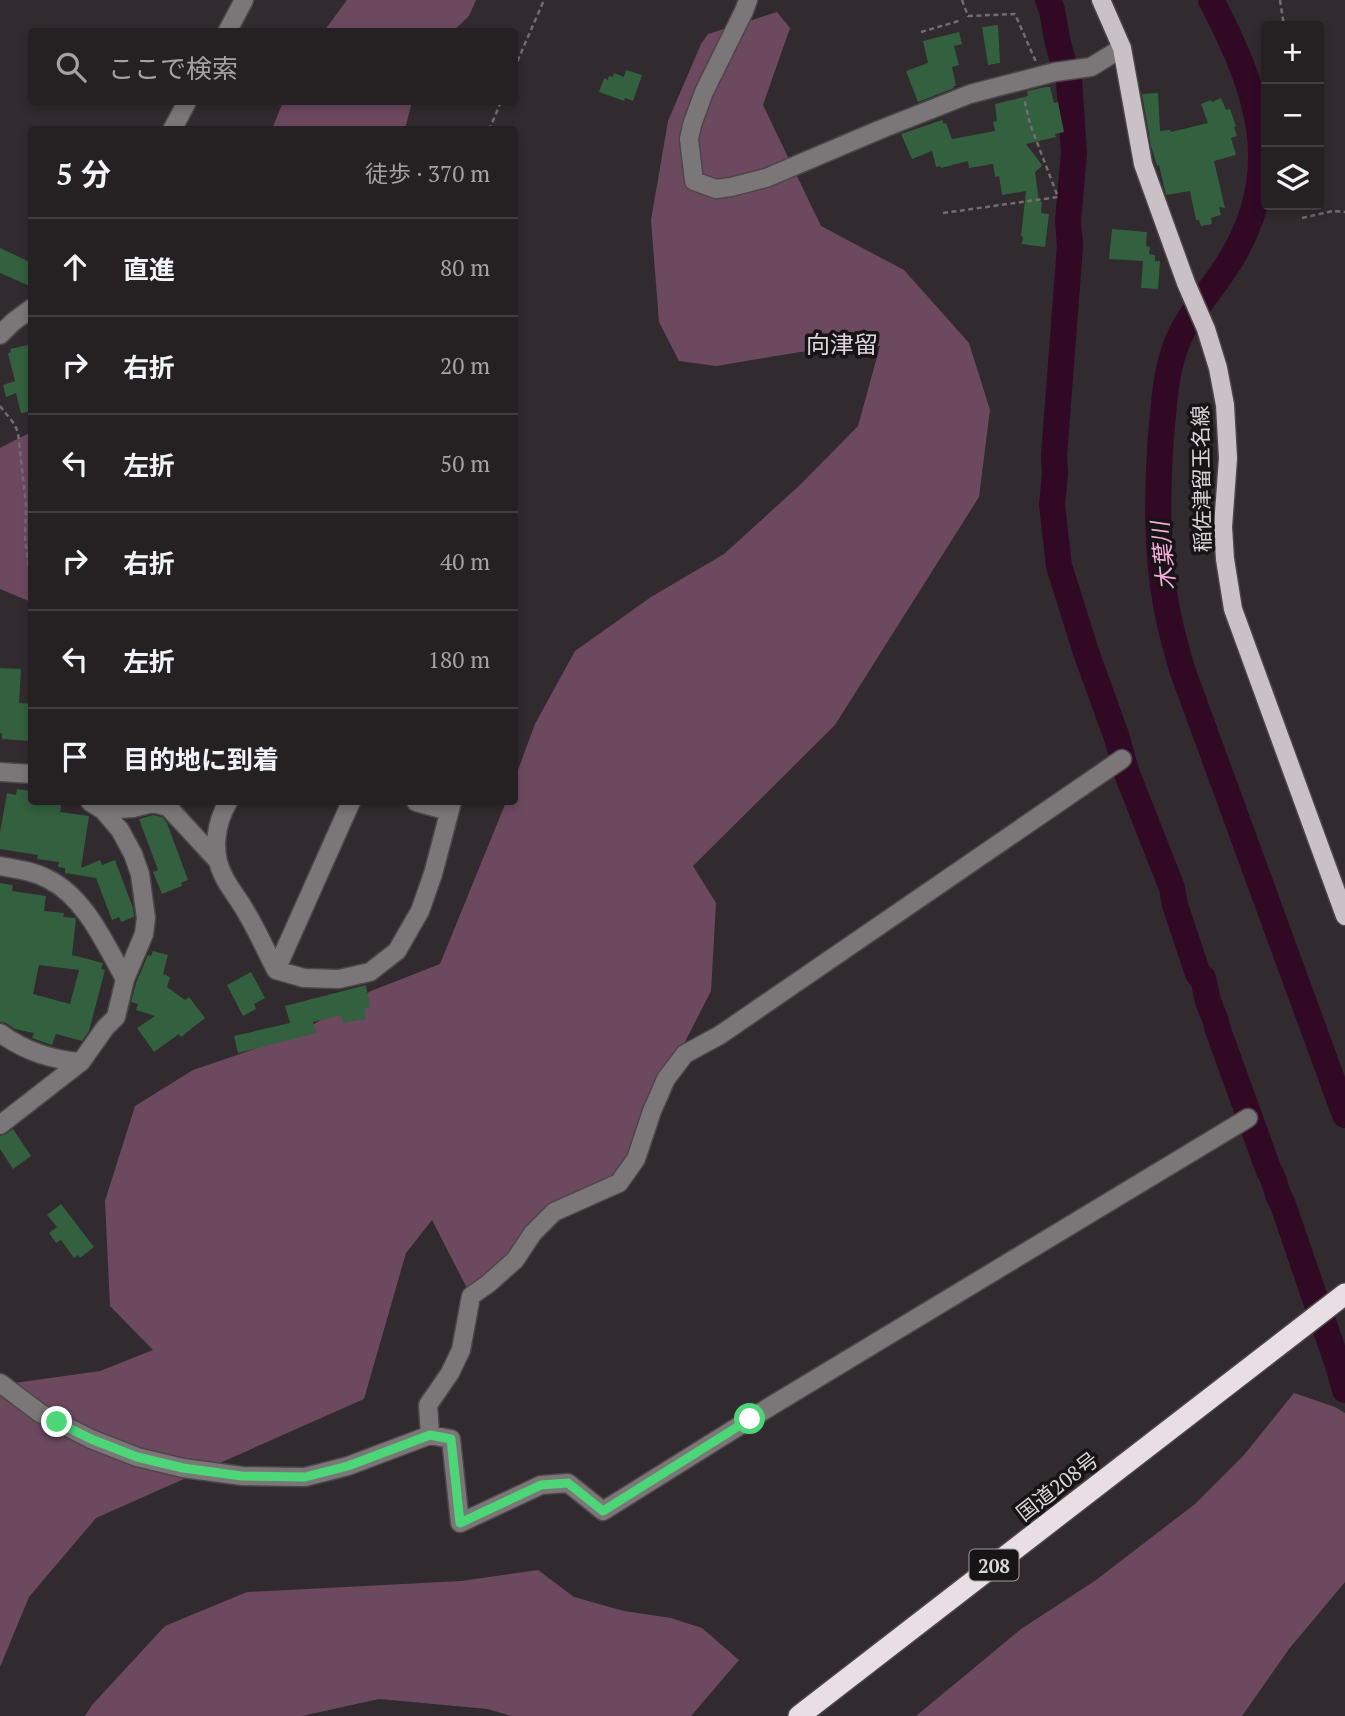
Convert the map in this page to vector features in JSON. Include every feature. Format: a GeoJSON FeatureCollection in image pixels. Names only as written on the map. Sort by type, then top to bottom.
{"type":"FeatureCollection","features":[{"type":"Feature","properties":{"kind":"highway","name":"国道208号"},"geometry":{"type":"LineString","coordinates":[[799,1716],[1345,1294]]}},
{"type":"Feature","properties":{"kind":"main road","name":"稲佐津留玉名線"},"geometry":{"type":"LineString","coordinates":[[1101,0],[1122,48],[1143,164],[1186,283],[1206,329],[1218,368],[1225,405],[1228,458],[1224,499],[1225,559],[1233,608],[1345,916]]}},
{"type":"Feature","properties":{"kind":"street"},"geometry":{"type":"LineString","coordinates":[[229,28],[244,0]]}},
{"type":"Feature","properties":{"kind":"street"},"geometry":{"type":"LineString","coordinates":[[748,0],[704,92],[689,139],[694,181],[716,189],[766,178],[970,94],[1047,72],[1091,67],[1122,48]]}},
{"type":"Feature","properties":{"kind":"street"},"geometry":{"type":"LineString","coordinates":[[174,126],[185,105]]}},
{"type":"Feature","properties":{"kind":"street"},"geometry":{"type":"LineString","coordinates":[[0,335],[28,311]]}},
{"type":"Feature","properties":{"kind":"street"},"geometry":{"type":"LineString","coordinates":[[430,1435],[428,1405],[450,1373],[461,1350],[471,1296],[515,1261],[533,1233],[554,1212],[619,1183],[636,1159],[666,1079],[685,1054],[720,1035],[1122,759]]}},
{"type":"Feature","properties":{"kind":"street"},"geometry":{"type":"LineString","coordinates":[[0,772],[28,774]]}},
{"type":"Feature","properties":{"kind":"street"},"geometry":{"type":"LineString","coordinates":[[97,806],[133,808],[145,805]]}},
{"type":"Feature","properties":{"kind":"street"},"geometry":{"type":"LineString","coordinates":[[160,805],[168,807],[217,860]]}},
{"type":"Feature","properties":{"kind":"street"},"geometry":{"type":"LineString","coordinates":[[226,805],[218,828],[217,860],[222,874],[247,914],[276,970],[304,978],[339,979],[370,972],[397,951],[420,911],[451,806]]}},
{"type":"Feature","properties":{"kind":"street"},"geometry":{"type":"LineString","coordinates":[[276,970],[350,805]]}},
{"type":"Feature","properties":{"kind":"street"},"geometry":{"type":"LineString","coordinates":[[0,1125],[81,1062],[104,1028],[116,1017],[125,979],[144,934],[146,918],[140,874],[134,855],[120,830],[97,806]]}},
{"type":"Feature","properties":{"kind":"street"},"geometry":{"type":"LineString","coordinates":[[0,866],[27,870],[50,880],[75,898],[98,931],[125,979]]}},
{"type":"Feature","properties":{"kind":"street"},"geometry":{"type":"LineString","coordinates":[[0,1033],[44,1055],[63,1061],[81,1062]]}},
{"type":"Feature","properties":{"kind":"street"},"geometry":{"type":"LineString","coordinates":[[0,1383],[40,1413],[91,1439],[137,1457],[183,1468],[242,1476],[305,1477],[348,1466],[430,1435],[451,1439],[460,1523],[541,1485],[568,1483],[603,1511],[771,1406],[1248,1118]]}},
{"type":"Feature","properties":{"kind":"path"},"geometry":{"type":"LineString","coordinates":[[518,60],[544,0]]}},
{"type":"Feature","properties":{"kind":"path"},"geometry":{"type":"LineString","coordinates":[[962,0],[968,16],[1015,14],[1047,72]]}},
{"type":"Feature","properties":{"kind":"path"},"geometry":{"type":"LineString","coordinates":[[1280,0],[1283,21]]}},
{"type":"Feature","properties":{"kind":"path"},"geometry":{"type":"LineString","coordinates":[[921,32],[962,20]]}},
{"type":"Feature","properties":{"kind":"path"},"geometry":{"type":"LineString","coordinates":[[943,213],[1058,197],[1030,124],[1022,89]]}},
{"type":"Feature","properties":{"kind":"path"},"geometry":{"type":"LineString","coordinates":[[491,126],[499,105]]}},
{"type":"Feature","properties":{"kind":"path"},"geometry":{"type":"LineString","coordinates":[[1302,218],[1333,211],[1345,212]]}},
{"type":"Feature","properties":{"kind":"path"},"geometry":{"type":"LineString","coordinates":[[0,406],[18,433],[26,505],[25,540],[28,561]]}},
{"type":"Feature","properties":{"kind":"shaded area"},"geometry":{"type":"Polygon","coordinates":[[[347,0],[476,0],[469,16],[456,28],[326,28],[347,0]]]}},
{"type":"Feature","properties":{"kind":"shaded area"},"geometry":{"type":"Polygon","coordinates":[[[777,12],[790,28],[763,105],[821,226],[904,270],[969,343],[990,410],[979,497],[835,725],[693,866],[716,903],[711,991],[666,1079],[619,1183],[554,1212],[471,1296],[432,1220],[406,1253],[364,1399],[96,1518],[29,1597],[0,1667],[0,1385],[100,1371],[153,1350],[110,1306],[105,1201],[135,1106],[193,1070],[295,1035],[371,991],[440,964],[505,805],[518,805],[518,770],[535,724],[575,651],[651,597],[724,554],[801,484],[858,426],[880,346],[800,352],[716,366],[679,361],[659,322],[651,220],[668,121],[701,44],[708,34],[777,12]]]}},
{"type":"Feature","properties":{"kind":"shaded area"},"geometry":{"type":"Polygon","coordinates":[[[282,105],[411,105],[406,126],[273,126],[282,105]]]}},
{"type":"Feature","properties":{"kind":"shaded area"},"geometry":{"type":"Polygon","coordinates":[[[28,434],[28,601],[0,589],[0,448],[28,434]]]}},
{"type":"Feature","properties":{"kind":"shaded area"},"geometry":{"type":"Polygon","coordinates":[[[1294,1393],[1345,1413],[1345,1582],[1289,1649],[1242,1716],[916,1716],[1021,1629],[1096,1580],[1195,1504],[1244,1455],[1294,1393]]]}},
{"type":"Feature","properties":{"kind":"shaded area"},"geometry":{"type":"Polygon","coordinates":[[[538,1570],[574,1597],[624,1611],[671,1618],[702,1628],[739,1660],[691,1716],[511,1716],[488,1709],[379,1699],[302,1716],[85,1716],[165,1626],[247,1592],[461,1581],[538,1570]]]}},
{"type":"Feature","properties":{"kind":"building"},"geometry":{"type":"Polygon","coordinates":[[[998,25],[1000,63],[988,65],[982,27],[998,25]]]}},
{"type":"Feature","properties":{"kind":"building"},"geometry":{"type":"Polygon","coordinates":[[[959,32],[962,44],[954,46],[959,65],[952,67],[956,86],[918,102],[906,71],[928,63],[923,41],[959,32]]]}},
{"type":"Feature","properties":{"kind":"building"},"geometry":{"type":"Polygon","coordinates":[[[626,70],[642,75],[633,101],[625,98],[624,101],[599,92],[604,78],[608,80],[614,73],[624,77],[626,70]]]}},
{"type":"Feature","properties":{"kind":"building"},"geometry":{"type":"Polygon","coordinates":[[[1050,87],[1054,103],[1058,102],[1064,132],[1055,134],[1056,137],[1026,144],[1042,165],[1035,172],[1039,201],[1042,202],[1041,213],[1049,214],[1045,247],[1022,244],[1026,191],[1002,195],[999,176],[995,177],[993,164],[969,168],[968,161],[936,167],[932,151],[912,159],[901,134],[942,120],[946,123],[952,139],[995,131],[995,104],[1028,96],[1027,91],[1050,87]]]}},
{"type":"Feature","properties":{"kind":"building"},"geometry":{"type":"Polygon","coordinates":[[[1158,93],[1160,131],[1171,132],[1208,123],[1201,104],[1211,100],[1212,102],[1221,98],[1226,110],[1230,109],[1236,126],[1237,136],[1231,138],[1236,155],[1214,161],[1225,208],[1219,207],[1221,215],[1211,218],[1212,224],[1201,226],[1199,220],[1196,220],[1190,191],[1166,195],[1151,146],[1142,94],[1158,93]]]}},
{"type":"Feature","properties":{"kind":"building"},"geometry":{"type":"Polygon","coordinates":[[[1112,229],[1147,232],[1146,246],[1150,247],[1149,254],[1155,255],[1155,261],[1160,261],[1158,289],[1141,288],[1143,261],[1109,259],[1112,229]]]}},
{"type":"Feature","properties":{"kind":"building"},"geometry":{"type":"Polygon","coordinates":[[[0,248],[28,261],[28,285],[0,273],[0,248]]]}},
{"type":"Feature","properties":{"kind":"building"},"geometry":{"type":"Polygon","coordinates":[[[28,345],[28,412],[21,413],[16,393],[6,397],[3,385],[15,381],[8,353],[11,352],[10,349],[28,345]]]}},
{"type":"Feature","properties":{"kind":"building"},"geometry":{"type":"Polygon","coordinates":[[[0,668],[21,669],[19,703],[28,704],[28,741],[2,739],[0,668]]]}},
{"type":"Feature","properties":{"kind":"building"},"geometry":{"type":"Polygon","coordinates":[[[17,789],[28,790],[28,805],[61,805],[60,812],[89,816],[81,868],[100,860],[102,865],[115,860],[134,917],[121,922],[119,917],[112,920],[96,878],[65,873],[65,868],[58,867],[59,862],[37,859],[38,855],[0,849],[0,832],[7,793],[16,795],[17,789]]]}},
{"type":"Feature","properties":{"kind":"building"},"geometry":{"type":"Polygon","coordinates":[[[153,815],[162,817],[167,823],[188,880],[181,883],[182,886],[162,894],[153,872],[158,870],[139,819],[153,815]]]}},
{"type":"Feature","properties":{"kind":"building"},"geometry":{"type":"Polygon","coordinates":[[[0,883],[13,885],[12,891],[46,896],[44,911],[64,913],[63,917],[76,918],[72,955],[103,963],[101,969],[105,970],[89,1031],[82,1041],[56,1034],[52,1045],[32,1038],[34,1033],[0,1022],[0,883]],[[39,965],[33,994],[70,1004],[79,970],[39,965]]]}},
{"type":"Feature","properties":{"kind":"building"},"geometry":{"type":"Polygon","coordinates":[[[153,951],[168,955],[163,974],[170,977],[167,987],[185,1000],[189,997],[205,1018],[181,1037],[179,1034],[154,1052],[137,1028],[155,1016],[136,1010],[138,1004],[131,1002],[148,955],[151,956],[153,951]]]}},
{"type":"Feature","properties":{"kind":"building"},"geometry":{"type":"Polygon","coordinates":[[[251,972],[265,998],[254,1004],[256,1009],[243,1016],[227,985],[251,972]]]}},
{"type":"Feature","properties":{"kind":"building"},"geometry":{"type":"Polygon","coordinates":[[[366,985],[370,1007],[364,1009],[366,1019],[343,1023],[341,1015],[313,1022],[316,1033],[238,1053],[234,1036],[290,1023],[285,1006],[366,985]]]}},
{"type":"Feature","properties":{"kind":"building"},"geometry":{"type":"Polygon","coordinates":[[[13,1129],[31,1156],[13,1169],[0,1149],[0,1136],[13,1129]]]}},
{"type":"Feature","properties":{"kind":"building"},"geometry":{"type":"Polygon","coordinates":[[[61,1204],[94,1247],[80,1258],[78,1255],[74,1258],[61,1240],[56,1243],[49,1233],[57,1227],[47,1215],[61,1204]]]}},
{"type":"Feature","properties":{"kind":"waterway"},"geometry":{"type":"LineString","coordinates":[[1048,0],[1069,81],[1074,153],[1052,505],[1059,566],[1126,771],[1172,888],[1198,974],[1203,978],[1208,1001],[1282,1202],[1345,1390]]}},
{"type":"Feature","properties":{"kind":"waterway","name":"木葉川"},"geometry":{"type":"LineString","coordinates":[[1211,0],[1241,65],[1252,97],[1259,129],[1261,161],[1258,194],[1247,227],[1230,261],[1178,339],[1169,372],[1161,435],[1159,479],[1158,523],[1163,588],[1183,672],[1345,1115]]}},
{"type":"Feature","properties":{"kind":"district","name":"向津留"},"geometry":{"type":"Point","coordinates":[842,344]}},
{"type":"Feature","properties":{"kind":"route"},"geometry":{"type":"LineString","coordinates":[[57,1422],[137,1457],[183,1468],[242,1476],[305,1477],[348,1466],[430,1435],[451,1439],[460,1523],[541,1485],[568,1483],[603,1511],[750,1419]]}}]}
